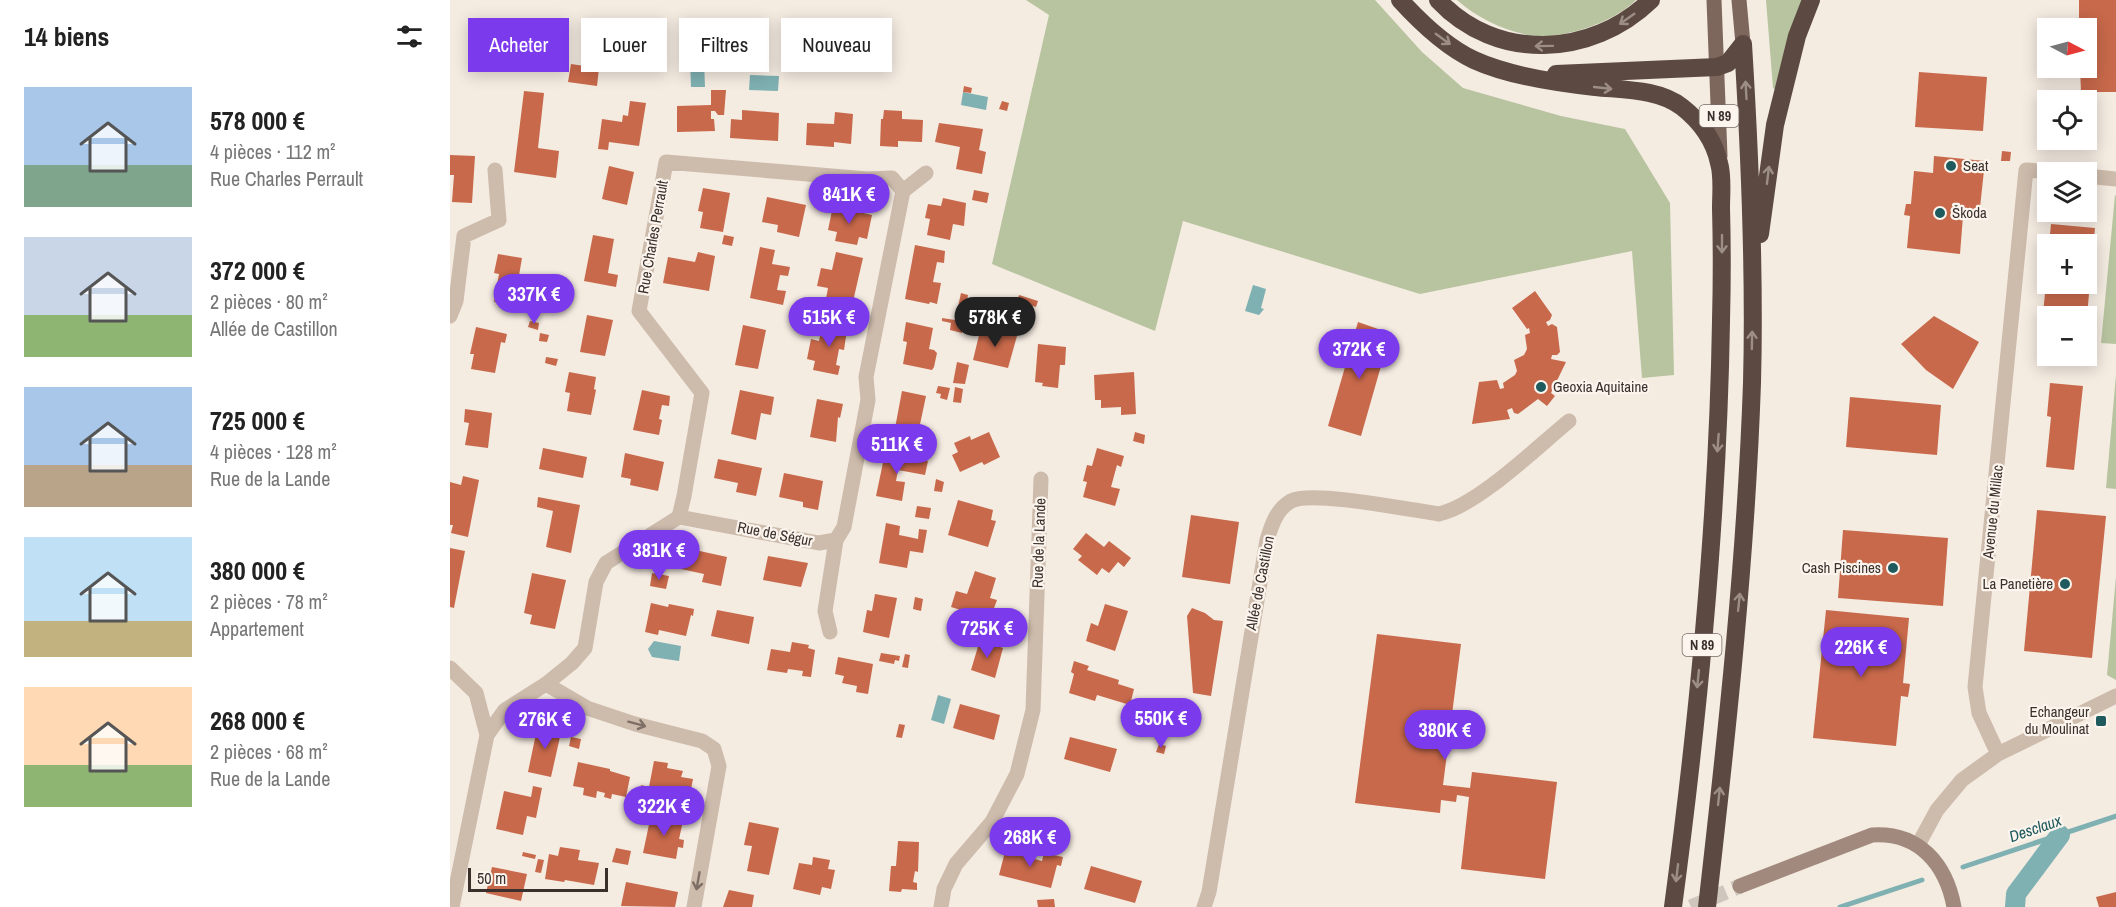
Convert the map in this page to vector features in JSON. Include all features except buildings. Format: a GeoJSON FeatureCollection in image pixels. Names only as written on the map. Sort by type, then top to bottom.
{"type":"FeatureCollection","features":[{"type":"Feature","properties":{"kind":"highway"},"geometry":{"type":"LineString","coordinates":[[1400,0],[1424,25],[1472,59],[1496,68],[1576,85],[1652,94],[1673,102],[1698,121],[1710,139],[1720,164]]}},
{"type":"Feature","properties":{"kind":"highway"},"geometry":{"type":"LineString","coordinates":[[1438,0],[1465,23],[1495,37],[1528,46],[1550,46],[1601,34],[1627,20],[1651,0]]}},
{"type":"Feature","properties":{"kind":"highway"},"geometry":{"type":"LineString","coordinates":[[1753,296],[1775,125],[1797,36],[1811,0]]}},
{"type":"Feature","properties":{"kind":"highway"},"geometry":{"type":"LineString","coordinates":[[1524,75],[1717,67],[1728,63],[1743,44]]}},
{"type":"Feature","properties":{"kind":"highway","name":"N 89"},"geometry":{"type":"LineString","coordinates":[[1707,907],[1742,575],[1752,383],[1753,296],[1743,44]]}},
{"type":"Feature","properties":{"kind":"highway","name":"N 89"},"geometry":{"type":"LineString","coordinates":[[1673,906],[1703,637],[1718,435],[1722,273],[1720,164]]}},
{"type":"Feature","properties":{"kind":"highway"},"geometry":{"type":"LineString","coordinates":[[1713,855],[1718,907]]}},
{"type":"Feature","properties":{"kind":"main road","name":"N 89"},"geometry":{"type":"LineString","coordinates":[[1714,0],[1720,164]]}},
{"type":"Feature","properties":{"kind":"main road","name":"N 89"},"geometry":{"type":"LineString","coordinates":[[1739,0],[1743,44]]}},
{"type":"Feature","properties":{"kind":"street","name":"Rue Charles Perrault"},"geometry":{"type":"LineString","coordinates":[[678,517],[684,496],[702,393],[639,311],[666,162],[867,179],[892,178],[903,191]]}},
{"type":"Feature","properties":{"kind":"street"},"geometry":{"type":"LineString","coordinates":[[450,316],[456,301],[464,236],[499,220],[495,170]]}},
{"type":"Feature","properties":{"kind":"street","name":"Avenue du Millac"},"geometry":{"type":"LineString","coordinates":[[1998,754],[1978,713],[1975,687],[2026,170],[2037,171]]}},
{"type":"Feature","properties":{"kind":"street"},"geometry":{"type":"LineString","coordinates":[[830,632],[825,611],[836,540],[844,527],[868,400],[866,377],[903,191],[926,173]]}},
{"type":"Feature","properties":{"kind":"street"},"geometry":{"type":"LineString","coordinates":[[2097,177],[2116,178]]}},
{"type":"Feature","properties":{"kind":"street","name":"Allée de Castillon"},"geometry":{"type":"LineString","coordinates":[[1204,907],[1267,540],[1281,508],[1294,500],[1316,496],[1439,514],[1455,511],[1493,484],[1569,421]]}},
{"type":"Feature","properties":{"kind":"street","name":"Rue de la Lande"},"geometry":{"type":"LineString","coordinates":[[941,907],[944,889],[956,864],[992,822],[1017,774],[1033,710],[1041,478]]}},
{"type":"Feature","properties":{"kind":"street"},"geometry":{"type":"LineString","coordinates":[[452,907],[453,893],[487,735],[505,710],[546,684],[572,663],[585,648],[596,582],[606,563],[678,517]]}},
{"type":"Feature","properties":{"kind":"street","name":"Rue de Ségur"},"geometry":{"type":"LineString","coordinates":[[678,517],[819,543],[836,540]]}},
{"type":"Feature","properties":{"kind":"street"},"geometry":{"type":"LineString","coordinates":[[450,668],[476,693],[487,735]]}},
{"type":"Feature","properties":{"kind":"street"},"geometry":{"type":"LineString","coordinates":[[546,684],[587,708],[634,724],[702,741],[714,749],[719,766],[694,907]]}},
{"type":"Feature","properties":{"kind":"street"},"geometry":{"type":"LineString","coordinates":[[1918,844],[1947,796],[1962,780],[1998,754],[2116,696]]}},
{"type":"Feature","properties":{"kind":"street"},"geometry":{"type":"LineString","coordinates":[[1740,886],[1846,844],[1872,835],[1887,834],[1918,844],[1933,857],[1943,873],[1954,907]]}},
{"type":"Feature","properties":{"kind":"green space"},"geometry":{"type":"Polygon","coordinates":[[[1026,0],[1375,0],[1422,52],[1463,88],[1561,116],[1625,129],[1670,203],[1674,375],[1642,378],[1632,251],[1420,294],[1183,221],[1155,331],[992,264],[1049,15],[1026,0]]]}},
{"type":"Feature","properties":{"kind":"green space"},"geometry":{"type":"Polygon","coordinates":[[[1457,0],[1636,0],[1600,23],[1570,33],[1541,36],[1518,33],[1499,26],[1472,12],[1457,0]]]}},
{"type":"Feature","properties":{"kind":"green space"},"geometry":{"type":"Polygon","coordinates":[[[1766,0],[1805,0],[1778,91],[1773,88],[1766,0]]]}},
{"type":"Feature","properties":{"kind":"green space"},"geometry":{"type":"Polygon","coordinates":[[[2116,196],[2116,344],[2101,343],[2116,196]]]}},
{"type":"Feature","properties":{"kind":"green space"},"geometry":{"type":"Polygon","coordinates":[[[2116,375],[2116,489],[2106,488],[2116,375]]]}},
{"type":"Feature","properties":{"kind":"green space"},"geometry":{"type":"Polygon","coordinates":[[[2116,577],[2116,680],[2107,675],[2116,577]]]}},
{"type":"Feature","properties":{"kind":"water"},"geometry":{"type":"Polygon","coordinates":[[[690,72],[704,72],[705,87],[691,87],[690,72]]]}},
{"type":"Feature","properties":{"kind":"water"},"geometry":{"type":"Polygon","coordinates":[[[750,75],[779,76],[778,91],[749,90],[750,75]]]}},
{"type":"Feature","properties":{"kind":"water"},"geometry":{"type":"Polygon","coordinates":[[[963,92],[988,97],[986,110],[961,105],[963,92]]]}},
{"type":"Feature","properties":{"kind":"water"},"geometry":{"type":"Polygon","coordinates":[[[1253,285],[1266,289],[1261,308],[1264,309],[1259,315],[1245,311],[1253,285]]]}},
{"type":"Feature","properties":{"kind":"water"},"geometry":{"type":"Polygon","coordinates":[[[654,641],[681,646],[679,661],[652,657],[648,649],[654,641]]]}},
{"type":"Feature","properties":{"kind":"water"},"geometry":{"type":"Polygon","coordinates":[[[938,695],[951,699],[944,724],[931,720],[938,695]]]}},
{"type":"Feature","properties":{"kind":"waterway","name":"Desclaux"},"geometry":{"type":"LineString","coordinates":[[1963,867],[2116,816]]}},
{"type":"Feature","properties":{"kind":"waterway"},"geometry":{"type":"LineString","coordinates":[[2015,907],[2016,894],[2060,835]]}},
{"type":"Feature","properties":{"kind":"waterway","name":"Desclaux"},"geometry":{"type":"LineString","coordinates":[[1840,907],[1922,880]]}},
{"type":"Feature","properties":{"kind":"tunnel"},"geometry":{"type":"LineString","coordinates":[[1691,907],[1740,886]]}},
{"type":"Feature","properties":{"kind":"place","name":"Seat"},"geometry":{"type":"Point","coordinates":[1951,166]}},
{"type":"Feature","properties":{"kind":"place","name":"Škoda"},"geometry":{"type":"Point","coordinates":[1940,213]}},
{"type":"Feature","properties":{"kind":"place","name":"Geoxia Aquitaine"},"geometry":{"type":"Point","coordinates":[1541,387]}},
{"type":"Feature","properties":{"kind":"place","name":"Cash Piscines"},"geometry":{"type":"Point","coordinates":[1893,568]}},
{"type":"Feature","properties":{"kind":"place","name":"La Panetière"},"geometry":{"type":"Point","coordinates":[2065,584]}},
{"type":"Feature","properties":{"kind":"place","name":"Echangeur du Moulinat"},"geometry":{"type":"Point","coordinates":[2101,721]}}]}
